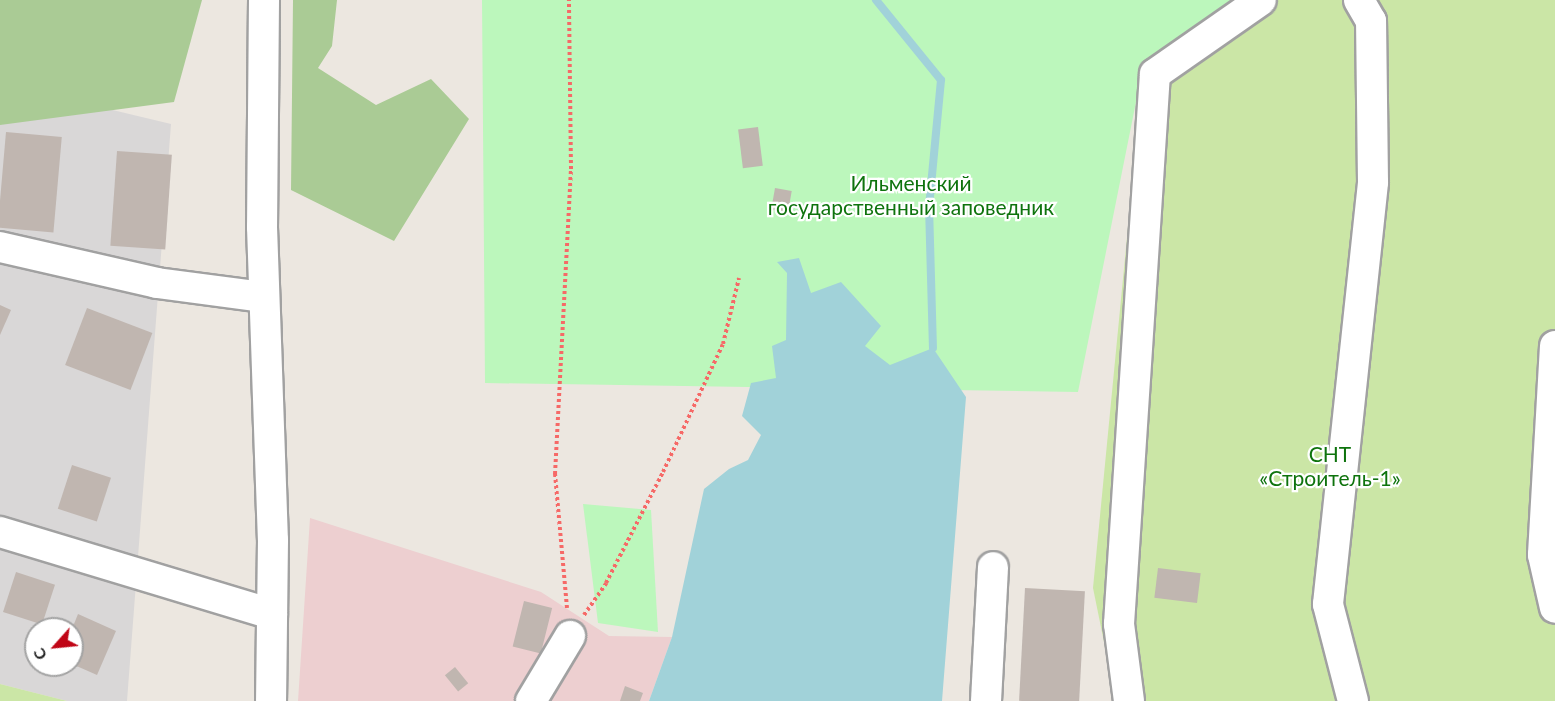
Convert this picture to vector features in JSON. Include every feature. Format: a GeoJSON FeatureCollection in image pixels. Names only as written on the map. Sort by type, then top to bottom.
{"type":"FeatureCollection","features":[{"type":"Feature","properties":{"kind":"lane"},"geometry":{"type":"LineString","coordinates":[[264,0],[264,297],[273,540],[271,701]]}},
{"type":"Feature","properties":{"kind":"lane"},"geometry":{"type":"LineString","coordinates":[[1129,701],[1119,624],[1155,74],[1261,0]]}},
{"type":"Feature","properties":{"kind":"lane"},"geometry":{"type":"LineString","coordinates":[[1353,701],[1328,604],[1373,182],[1371,21],[1359,0]]}},
{"type":"Feature","properties":{"kind":"lane"},"geometry":{"type":"LineString","coordinates":[[0,247],[157,284],[264,297]]}},
{"type":"Feature","properties":{"kind":"lane"},"geometry":{"type":"LineString","coordinates":[[1555,346],[1543,555],[1555,608]]}},
{"type":"Feature","properties":{"kind":"lane"},"geometry":{"type":"LineString","coordinates":[[0,532],[272,614]]}},
{"type":"Feature","properties":{"kind":"lane"},"geometry":{"type":"LineString","coordinates":[[986,701],[993,567]]}},
{"type":"Feature","properties":{"kind":"lane"},"geometry":{"type":"LineString","coordinates":[[531,701],[570,636]]}},
{"type":"Feature","properties":{"kind":"path"},"geometry":{"type":"LineString","coordinates":[[569,0],[571,169],[555,474],[570,636]]}},
{"type":"Feature","properties":{"kind":"path"},"geometry":{"type":"LineString","coordinates":[[570,636],[606,583],[663,472],[723,344],[739,278]]}},
{"type":"Feature","properties":{"kind":"shaded area"},"geometry":{"type":"Polygon","coordinates":[[[0,83],[171,124],[127,701],[67,701],[0,684],[0,83]]]}},
{"type":"Feature","properties":{"kind":"shaded area"},"geometry":{"type":"Polygon","coordinates":[[[310,518],[541,592],[609,636],[672,637],[649,701],[298,701],[310,518]]]}},
{"type":"Feature","properties":{"kind":"green space"},"geometry":{"type":"Polygon","coordinates":[[[0,0],[202,0],[174,102],[0,125],[0,0]]]}},
{"type":"Feature","properties":{"kind":"green space"},"geometry":{"type":"Polygon","coordinates":[[[293,0],[337,0],[332,46],[318,68],[376,105],[431,79],[469,119],[394,241],[291,190],[293,0]]]}},
{"type":"Feature","properties":{"kind":"green space","name":"Ильменский государственный заповедник"},"geometry":{"type":"Polygon","coordinates":[[[482,0],[1231,0],[1144,62],[1078,392],[485,383],[482,0]]]}},
{"type":"Feature","properties":{"kind":"green space","name":"СНТ «Строитель-1»"},"geometry":{"type":"Polygon","coordinates":[[[1231,0],[1555,0],[1555,701],[1116,701],[1093,588],[1144,62],[1231,0]]]}},
{"type":"Feature","properties":{"kind":"green space"},"geometry":{"type":"Polygon","coordinates":[[[583,504],[651,510],[658,632],[598,623],[583,504]]]}},
{"type":"Feature","properties":{"kind":"green space"},"geometry":{"type":"Polygon","coordinates":[[[0,684],[67,701],[0,701],[0,684]]]}},
{"type":"Feature","properties":{"kind":"water"},"geometry":{"type":"Polygon","coordinates":[[[799,258],[811,293],[841,282],[881,326],[865,346],[890,365],[933,348],[966,397],[942,701],[649,701],[672,637],[704,489],[729,469],[748,460],[761,435],[742,416],[751,383],[776,378],[772,346],[786,340],[787,273],[777,262],[799,258]]]}},
{"type":"Feature","properties":{"kind":"building"},"geometry":{"type":"Polygon","coordinates":[[[758,127],[763,166],[743,168],[738,129],[758,127]]]}},
{"type":"Feature","properties":{"kind":"building"},"geometry":{"type":"Polygon","coordinates":[[[6,132],[62,137],[53,233],[0,228],[6,132]]]}},
{"type":"Feature","properties":{"kind":"building"},"geometry":{"type":"Polygon","coordinates":[[[117,151],[172,155],[165,250],[110,246],[117,151]]]}},
{"type":"Feature","properties":{"kind":"building"},"geometry":{"type":"Polygon","coordinates":[[[775,188],[792,191],[788,213],[771,210],[775,188]]]}},
{"type":"Feature","properties":{"kind":"building"},"geometry":{"type":"Polygon","coordinates":[[[0,305],[11,310],[0,335],[0,305]]]}},
{"type":"Feature","properties":{"kind":"building"},"geometry":{"type":"Polygon","coordinates":[[[87,308],[152,333],[130,390],[65,365],[87,308]]]}},
{"type":"Feature","properties":{"kind":"building"},"geometry":{"type":"Polygon","coordinates":[[[72,465],[111,478],[97,521],[58,509],[72,465]]]}},
{"type":"Feature","properties":{"kind":"building"},"geometry":{"type":"Polygon","coordinates":[[[1158,568],[1201,573],[1197,603],[1154,598],[1158,568]]]}},
{"type":"Feature","properties":{"kind":"building"},"geometry":{"type":"Polygon","coordinates":[[[16,572],[55,585],[44,617],[24,619],[3,612],[16,572]]]}},
{"type":"Feature","properties":{"kind":"building"},"geometry":{"type":"Polygon","coordinates":[[[1025,588],[1085,591],[1079,701],[1019,701],[1025,588]]]}},
{"type":"Feature","properties":{"kind":"building"},"geometry":{"type":"Polygon","coordinates":[[[524,601],[552,608],[541,654],[513,647],[524,601]]]}},
{"type":"Feature","properties":{"kind":"building"},"geometry":{"type":"Polygon","coordinates":[[[78,614],[116,631],[97,675],[84,669],[84,617],[77,617],[78,614]]]}},
{"type":"Feature","properties":{"kind":"building"},"geometry":{"type":"Polygon","coordinates":[[[455,667],[468,683],[458,692],[445,675],[455,667]]]}},
{"type":"Feature","properties":{"kind":"building"},"geometry":{"type":"Polygon","coordinates":[[[625,686],[643,693],[640,701],[620,701],[625,686]]]}},
{"type":"Feature","properties":{"kind":"waterway"},"geometry":{"type":"LineString","coordinates":[[876,0],[941,80],[929,206],[933,348]]}}]}
